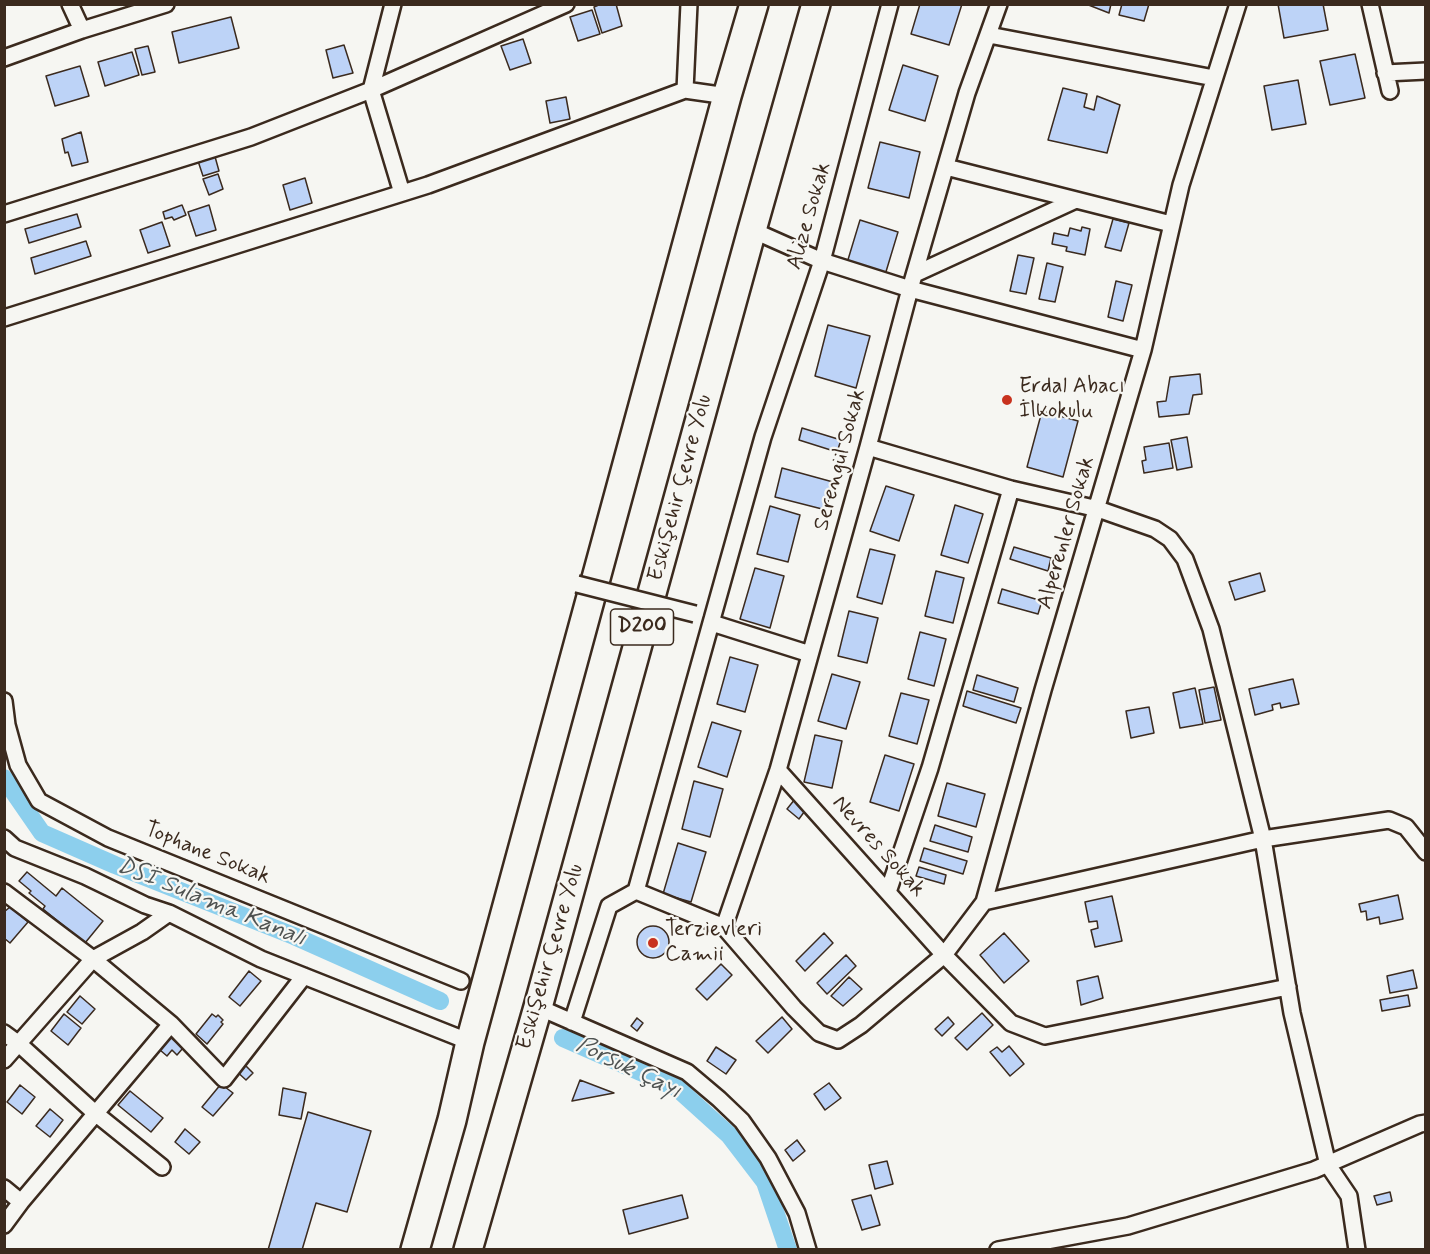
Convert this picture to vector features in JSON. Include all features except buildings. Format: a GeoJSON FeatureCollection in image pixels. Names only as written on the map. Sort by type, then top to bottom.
{"type":"FeatureCollection","features":[{"type":"Feature","properties":{"kind":"highway","name":"D200"},"geometry":{"type":"LineString","coordinates":[[415,1250],[453,1120],[470,1042],[753,4]]}},
{"type":"Feature","properties":{"kind":"highway","name":"Eskişehir Çevre Yolu"},"geometry":{"type":"LineString","coordinates":[[468,1250],[538,1007],[816,4]]}},
{"type":"Feature","properties":{"kind":"street"},"geometry":{"type":"LineString","coordinates":[[70,4],[82,30]]}},
{"type":"Feature","properties":{"kind":"street"},"geometry":{"type":"LineString","coordinates":[[4,58],[82,30],[166,4]]}},
{"type":"Feature","properties":{"kind":"street"},"geometry":{"type":"LineString","coordinates":[[393,4],[371,90],[402,193]]}},
{"type":"Feature","properties":{"kind":"street"},"geometry":{"type":"LineString","coordinates":[[4,214],[250,137],[371,90],[566,4]]}},
{"type":"Feature","properties":{"kind":"street"},"geometry":{"type":"LineString","coordinates":[[685,90],[689,4]]}},
{"type":"Feature","properties":{"kind":"street","name":"Alize Sokak"},"geometry":{"type":"LineString","coordinates":[[636,891],[763,437],[822,261],[890,4]]}},
{"type":"Feature","properties":{"kind":"street","name":"Serengül Sokak"},"geometry":{"type":"LineString","coordinates":[[724,927],[778,770],[945,166],[967,93],[999,4]]}},
{"type":"Feature","properties":{"kind":"street","name":"Alperenler Sokak"},"geometry":{"type":"LineString","coordinates":[[984,902],[1043,690],[1143,350],[1171,224],[1238,4]]}},
{"type":"Feature","properties":{"kind":"street"},"geometry":{"type":"LineString","coordinates":[[1370,4],[1389,91]]}},
{"type":"Feature","properties":{"kind":"street"},"geometry":{"type":"LineString","coordinates":[[989,35],[1214,78]]}},
{"type":"Feature","properties":{"kind":"street"},"geometry":{"type":"LineString","coordinates":[[1385,73],[1425,71]]}},
{"type":"Feature","properties":{"kind":"street"},"geometry":{"type":"LineString","coordinates":[[4,318],[402,193],[685,90],[727,96]]}},
{"type":"Feature","properties":{"kind":"street"},"geometry":{"type":"LineString","coordinates":[[945,166],[1171,224]]}},
{"type":"Feature","properties":{"kind":"street"},"geometry":{"type":"LineString","coordinates":[[912,282],[1076,200]]}},
{"type":"Feature","properties":{"kind":"street"},"geometry":{"type":"LineString","coordinates":[[752,230],[822,261],[912,282],[1143,350]]}},
{"type":"Feature","properties":{"kind":"street"},"geometry":{"type":"LineString","coordinates":[[868,447],[1011,489],[1098,509],[1155,529],[1170,539],[1185,559],[1211,629],[1263,838],[1292,1013],[1328,1165],[1348,1196],[1357,1250]]}},
{"type":"Feature","properties":{"kind":"street"},"geometry":{"type":"LineString","coordinates":[[888,892],[930,768],[1011,489]]}},
{"type":"Feature","properties":{"kind":"street"},"geometry":{"type":"LineString","coordinates":[[577,584],[695,614]]}},
{"type":"Feature","properties":{"kind":"street"},"geometry":{"type":"LineString","coordinates":[[712,623],[810,654]]}},
{"type":"Feature","properties":{"kind":"street","name":"Tophane Sokak"},"geometry":{"type":"LineString","coordinates":[[4,701],[7,725],[18,765],[39,801],[108,838],[461,981]]}},
{"type":"Feature","properties":{"kind":"street","name":"Nevres Sokak"},"geometry":{"type":"LineString","coordinates":[[778,770],[944,955],[1011,1023],[1045,1036],[1288,987]]}},
{"type":"Feature","properties":{"kind":"street"},"geometry":{"type":"LineString","coordinates":[[572,1022],[609,906],[636,891],[724,927],[819,1034],[838,1040],[861,1025],[944,955],[984,902],[1263,838],[1389,820],[1406,827],[1425,852]]}},
{"type":"Feature","properties":{"kind":"street"},"geometry":{"type":"LineString","coordinates":[[4,838],[15,848],[85,876],[145,905],[170,913],[261,959],[470,1042]]}},
{"type":"Feature","properties":{"kind":"street"},"geometry":{"type":"LineString","coordinates":[[4,892],[93,959],[171,1024],[224,1079],[304,976]]}},
{"type":"Feature","properties":{"kind":"street"},"geometry":{"type":"LineString","coordinates":[[4,1060],[93,959],[142,932],[170,913]]}},
{"type":"Feature","properties":{"kind":"street"},"geometry":{"type":"LineString","coordinates":[[538,1007],[687,1072],[742,1120],[768,1158],[797,1213],[808,1250]]}},
{"type":"Feature","properties":{"kind":"street"},"geometry":{"type":"LineString","coordinates":[[4,1225],[171,1024]]}},
{"type":"Feature","properties":{"kind":"street"},"geometry":{"type":"LineString","coordinates":[[4,1033],[95,1113],[162,1167]]}},
{"type":"Feature","properties":{"kind":"street"},"geometry":{"type":"LineString","coordinates":[[998,1250],[1128,1226],[1328,1165],[1425,1123]]}},
{"type":"Feature","properties":{"kind":"street"},"geometry":{"type":"LineString","coordinates":[[4,1188],[21,1202]]}},
{"type":"Feature","properties":{"kind":"waterway","name":"DSİ Sulama Kanalı"},"geometry":{"type":"LineString","coordinates":[[4,778],[42,833],[115,865],[294,936],[440,1001]]}},
{"type":"Feature","properties":{"kind":"waterway","name":"Porsuk Çayı"},"geometry":{"type":"LineString","coordinates":[[563,1038],[677,1088],[729,1135],[765,1182],[788,1250]]}},
{"type":"Feature","properties":{"kind":"place","name":"Erdal Abacı İlkokulu"},"geometry":{"type":"Point","coordinates":[1007,400]}},
{"type":"Feature","properties":{"kind":"place","name":"Terzievleri Camii"},"geometry":{"type":"Point","coordinates":[653,943]}}]}
